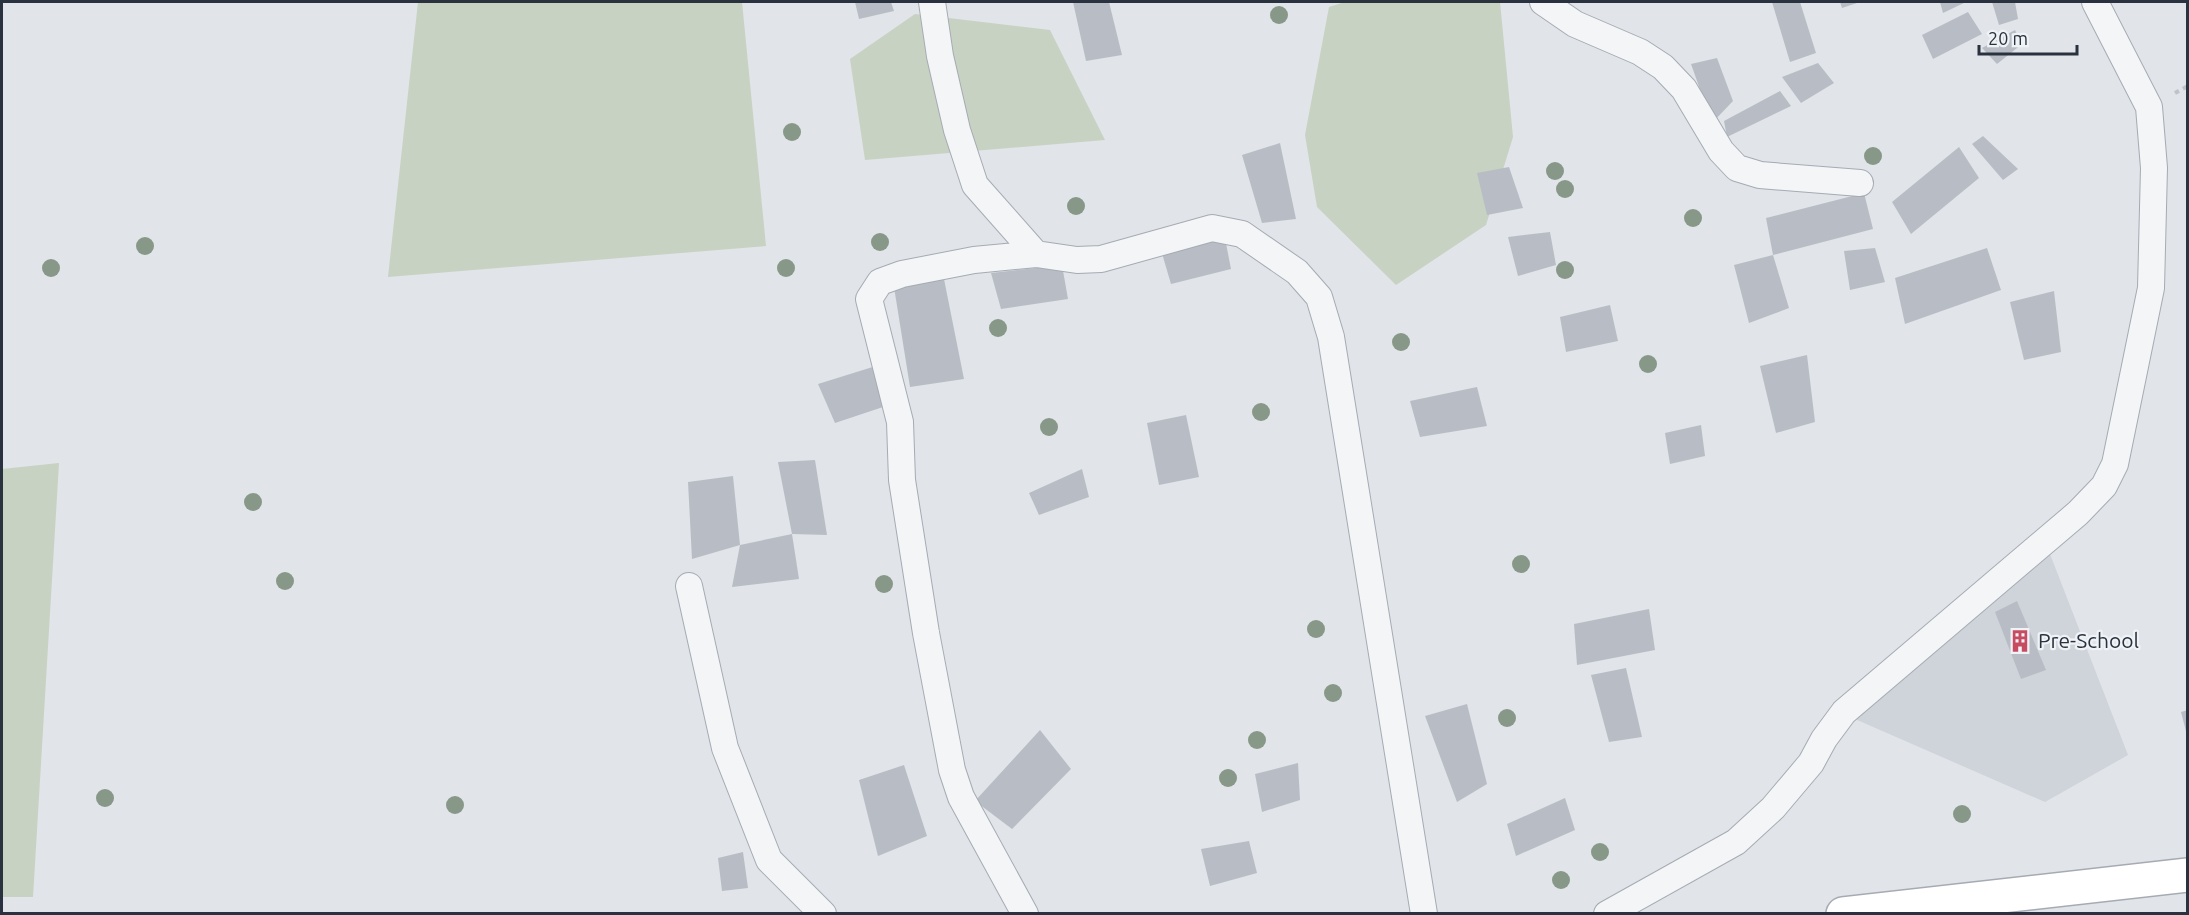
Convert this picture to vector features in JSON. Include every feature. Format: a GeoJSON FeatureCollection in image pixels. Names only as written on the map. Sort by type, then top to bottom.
{"type":"FeatureCollection","features":[{"type":"Feature","properties":{"kind":"main road"},"geometry":{"type":"LineString","coordinates":[[1843,914],[2187,875]]}},
{"type":"Feature","properties":{"kind":"street"},"geometry":{"type":"LineString","coordinates":[[932,2],[940,56],[957,130],[975,185],[1036,254]]}},
{"type":"Feature","properties":{"kind":"street"},"geometry":{"type":"LineString","coordinates":[[1544,2],[1575,24],[1640,52],[1663,67],[1684,89],[1721,151],[1737,168],[1760,175],[1860,183]]}},
{"type":"Feature","properties":{"kind":"street"},"geometry":{"type":"LineString","coordinates":[[1607,914],[1736,842],[1773,808],[1811,763],[1824,739],[1844,712],[2078,513],[2104,486],[2115,464],[2151,288],[2154,168],[2149,106],[2095,2]]}},
{"type":"Feature","properties":{"kind":"street"},"geometry":{"type":"LineString","coordinates":[[1025,914],[961,797],[952,770],[926,633],[902,480],[900,422],[869,299],[879,282],[896,276],[974,261],[1036,254],[1077,260],[1101,259],[1212,228],[1242,234],[1272,252],[1297,272],[1319,297],[1331,337],[1424,914]]}},
{"type":"Feature","properties":{"kind":"street"},"geometry":{"type":"LineString","coordinates":[[689,586],[725,748],[769,860],[823,914]]}},
{"type":"Feature","properties":{"kind":"shaded area"},"geometry":{"type":"Polygon","coordinates":[[[2048,549],[2128,755],[2045,802],[1848,716],[2048,549]]]}},
{"type":"Feature","properties":{"kind":"green space"},"geometry":{"type":"Polygon","coordinates":[[[418,2],[742,2],[766,246],[388,277],[418,2]]]}},
{"type":"Feature","properties":{"kind":"green space"},"geometry":{"type":"Polygon","coordinates":[[[1345,2],[1500,2],[1513,137],[1486,225],[1396,285],[1317,207],[1305,135],[1329,7],[1345,2]]]}},
{"type":"Feature","properties":{"kind":"green space"},"geometry":{"type":"Polygon","coordinates":[[[915,14],[1050,30],[1105,140],[865,160],[850,59],[915,14]]]}},
{"type":"Feature","properties":{"kind":"green space"},"geometry":{"type":"Polygon","coordinates":[[[59,463],[33,897],[2,897],[2,469],[59,463]]]}},
{"type":"Feature","properties":{"kind":"building"},"geometry":{"type":"Polygon","coordinates":[[[855,2],[891,2],[894,11],[859,19],[855,2]]]}},
{"type":"Feature","properties":{"kind":"building"},"geometry":{"type":"Polygon","coordinates":[[[1073,2],[1109,2],[1122,55],[1086,61],[1073,2]]]}},
{"type":"Feature","properties":{"kind":"building"},"geometry":{"type":"Polygon","coordinates":[[[1772,2],[1800,2],[1816,53],[1790,62],[1772,2]]]}},
{"type":"Feature","properties":{"kind":"building"},"geometry":{"type":"Polygon","coordinates":[[[1840,2],[1860,2],[1842,8],[1840,2]]]}},
{"type":"Feature","properties":{"kind":"building"},"geometry":{"type":"Polygon","coordinates":[[[1940,2],[1966,2],[1943,13],[1940,2]]]}},
{"type":"Feature","properties":{"kind":"building"},"geometry":{"type":"Polygon","coordinates":[[[1992,2],[2015,2],[2018,19],[1999,25],[1992,2]]]}},
{"type":"Feature","properties":{"kind":"building"},"geometry":{"type":"Polygon","coordinates":[[[1968,12],[1982,34],[1933,59],[1922,35],[1968,12]]]}},
{"type":"Feature","properties":{"kind":"building"},"geometry":{"type":"Polygon","coordinates":[[[2015,30],[2022,44],[1997,64],[1982,48],[2015,30]]]}},
{"type":"Feature","properties":{"kind":"building"},"geometry":{"type":"Polygon","coordinates":[[[1717,58],[1733,101],[1712,123],[1691,64],[1717,58]]]}},
{"type":"Feature","properties":{"kind":"building"},"geometry":{"type":"Polygon","coordinates":[[[1818,63],[1834,83],[1801,103],[1782,77],[1818,63]]]}},
{"type":"Feature","properties":{"kind":"building"},"geometry":{"type":"Polygon","coordinates":[[[1780,91],[1791,106],[1727,137],[1724,121],[1780,91]]]}},
{"type":"Feature","properties":{"kind":"building"},"geometry":{"type":"Polygon","coordinates":[[[1983,136],[2018,169],[2003,180],[1972,144],[1983,136]]]}},
{"type":"Feature","properties":{"kind":"building"},"geometry":{"type":"Polygon","coordinates":[[[1280,143],[1296,219],[1262,223],[1242,155],[1280,143]]]}},
{"type":"Feature","properties":{"kind":"building"},"geometry":{"type":"Polygon","coordinates":[[[1959,147],[1979,178],[1911,234],[1892,202],[1959,147]]]}},
{"type":"Feature","properties":{"kind":"building"},"geometry":{"type":"Polygon","coordinates":[[[1509,167],[1523,208],[1487,215],[1477,173],[1509,167]]]}},
{"type":"Feature","properties":{"kind":"building"},"geometry":{"type":"Polygon","coordinates":[[[1864,193],[1873,229],[1773,255],[1766,218],[1864,193]]]}},
{"type":"Feature","properties":{"kind":"building"},"geometry":{"type":"Polygon","coordinates":[[[1550,232],[1556,265],[1518,276],[1508,237],[1550,232]]]}},
{"type":"Feature","properties":{"kind":"building"},"geometry":{"type":"Polygon","coordinates":[[[1224,233],[1231,269],[1171,284],[1161,250],[1224,233]]]}},
{"type":"Feature","properties":{"kind":"building"},"geometry":{"type":"Polygon","coordinates":[[[1875,248],[1885,282],[1850,290],[1844,251],[1875,248]]]}},
{"type":"Feature","properties":{"kind":"building"},"geometry":{"type":"Polygon","coordinates":[[[1987,248],[2001,290],[1905,324],[1895,278],[1987,248]]]}},
{"type":"Feature","properties":{"kind":"building"},"geometry":{"type":"Polygon","coordinates":[[[1773,255],[1789,308],[1749,323],[1734,265],[1773,255]]]}},
{"type":"Feature","properties":{"kind":"building"},"geometry":{"type":"Polygon","coordinates":[[[1062,265],[1068,299],[1001,309],[991,273],[1062,265]]]}},
{"type":"Feature","properties":{"kind":"building"},"geometry":{"type":"Polygon","coordinates":[[[943,274],[964,379],[910,387],[894,287],[943,274]]]}},
{"type":"Feature","properties":{"kind":"building"},"geometry":{"type":"Polygon","coordinates":[[[2054,291],[2061,352],[2024,360],[2010,302],[2054,291]]]}},
{"type":"Feature","properties":{"kind":"building"},"geometry":{"type":"Polygon","coordinates":[[[1610,305],[1618,341],[1566,352],[1560,317],[1610,305]]]}},
{"type":"Feature","properties":{"kind":"building"},"geometry":{"type":"Polygon","coordinates":[[[1807,355],[1815,422],[1776,433],[1760,366],[1807,355]]]}},
{"type":"Feature","properties":{"kind":"building"},"geometry":{"type":"Polygon","coordinates":[[[879,365],[886,406],[835,423],[818,384],[879,365]]]}},
{"type":"Feature","properties":{"kind":"building"},"geometry":{"type":"Polygon","coordinates":[[[1477,387],[1487,426],[1420,437],[1410,401],[1477,387]]]}},
{"type":"Feature","properties":{"kind":"building"},"geometry":{"type":"Polygon","coordinates":[[[1186,415],[1199,477],[1159,485],[1147,423],[1186,415]]]}},
{"type":"Feature","properties":{"kind":"building"},"geometry":{"type":"Polygon","coordinates":[[[1701,425],[1705,456],[1670,464],[1665,433],[1701,425]]]}},
{"type":"Feature","properties":{"kind":"building"},"geometry":{"type":"Polygon","coordinates":[[[815,460],[827,535],[792,534],[778,462],[815,460]]]}},
{"type":"Feature","properties":{"kind":"building"},"geometry":{"type":"Polygon","coordinates":[[[1082,469],[1089,497],[1039,515],[1029,493],[1082,469]]]}},
{"type":"Feature","properties":{"kind":"building"},"geometry":{"type":"Polygon","coordinates":[[[733,476],[740,545],[692,559],[688,482],[733,476]]]}},
{"type":"Feature","properties":{"kind":"building"},"geometry":{"type":"Polygon","coordinates":[[[792,534],[799,579],[732,587],[740,545],[792,534]]]}},
{"type":"Feature","properties":{"kind":"building","name":"Pre-School"},"geometry":{"type":"Polygon","coordinates":[[[2017,601],[2046,670],[2021,679],[1995,612],[2017,601]]]}},
{"type":"Feature","properties":{"kind":"building"},"geometry":{"type":"Polygon","coordinates":[[[1649,609],[1655,650],[1577,665],[1574,624],[1649,609]]]}},
{"type":"Feature","properties":{"kind":"building"},"geometry":{"type":"Polygon","coordinates":[[[1626,668],[1642,737],[1609,742],[1591,675],[1626,668]]]}},
{"type":"Feature","properties":{"kind":"building"},"geometry":{"type":"Polygon","coordinates":[[[1467,704],[1487,784],[1457,802],[1425,716],[1467,704]]]}},
{"type":"Feature","properties":{"kind":"building"},"geometry":{"type":"Polygon","coordinates":[[[2188,710],[2188,735],[2187,735],[2181,712],[2188,710]]]}},
{"type":"Feature","properties":{"kind":"building"},"geometry":{"type":"Polygon","coordinates":[[[1040,730],[1071,769],[1012,829],[975,801],[1040,730]]]}},
{"type":"Feature","properties":{"kind":"building"},"geometry":{"type":"Polygon","coordinates":[[[1298,763],[1300,800],[1262,812],[1255,774],[1298,763]]]}},
{"type":"Feature","properties":{"kind":"building"},"geometry":{"type":"Polygon","coordinates":[[[904,765],[927,836],[878,856],[859,780],[904,765]]]}},
{"type":"Feature","properties":{"kind":"building"},"geometry":{"type":"Polygon","coordinates":[[[1565,798],[1575,830],[1516,856],[1507,824],[1565,798]]]}},
{"type":"Feature","properties":{"kind":"building"},"geometry":{"type":"Polygon","coordinates":[[[1249,841],[1257,873],[1210,886],[1201,849],[1249,841]]]}},
{"type":"Feature","properties":{"kind":"building"},"geometry":{"type":"Polygon","coordinates":[[[743,852],[748,888],[722,891],[718,858],[743,852]]]}},
{"type":"Feature","properties":{"kind":"place","name":"Pre-School"},"geometry":{"type":"Point","coordinates":[2020,641]}}]}
